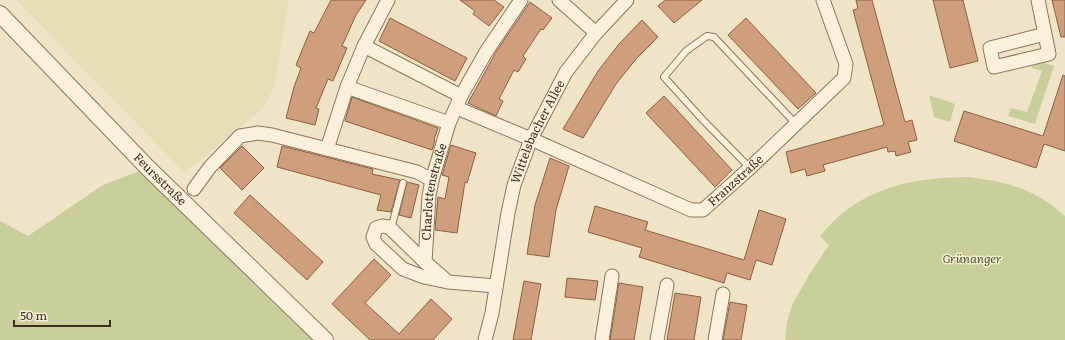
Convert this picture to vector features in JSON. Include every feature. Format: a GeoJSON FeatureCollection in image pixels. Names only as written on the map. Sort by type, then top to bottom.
{"type":"FeatureCollection","features":[{"type":"Feature","properties":{"kind":"street"},"geometry":{"type":"LineString","coordinates":[[327,149],[347,87],[364,46],[388,0]]}},
{"type":"Feature","properties":{"kind":"street"},"geometry":{"type":"LineString","coordinates":[[559,0],[596,34]]}},
{"type":"Feature","properties":{"kind":"street","name":"Wittelsbacher Allee"},"geometry":{"type":"LineString","coordinates":[[485,340],[492,313],[514,185],[531,139],[566,72],[596,34],[627,0]]}},
{"type":"Feature","properties":{"kind":"street","name":"Franzstraße"},"geometry":{"type":"LineString","coordinates":[[531,139],[691,210],[703,210],[750,168],[844,78],[846,64],[823,0]]}},
{"type":"Feature","properties":{"kind":"street"},"geometry":{"type":"LineString","coordinates":[[1038,0],[1045,34]]}},
{"type":"Feature","properties":{"kind":"street","name":"Charlottenstraße"},"geometry":{"type":"LineString","coordinates":[[424,262],[429,196],[432,180],[450,123],[459,102],[514,2]]}},
{"type":"Feature","properties":{"kind":"street","name":"Feursstraße"},"geometry":{"type":"LineString","coordinates":[[0,14],[148,168],[326,340]]}},
{"type":"Feature","properties":{"kind":"street"},"geometry":{"type":"LineString","coordinates":[[364,46],[459,102],[531,139]]}},
{"type":"Feature","properties":{"kind":"street"},"geometry":{"type":"LineString","coordinates":[[347,87],[450,123]]}},
{"type":"Feature","properties":{"kind":"street"},"geometry":{"type":"LineString","coordinates":[[194,189],[210,167],[240,136],[258,134],[272,135],[417,172],[432,180]]}},
{"type":"Feature","properties":{"kind":"street"},"geometry":{"type":"LineString","coordinates":[[448,282],[424,262],[389,227],[382,226],[376,228],[373,237],[376,244],[403,268],[424,277],[448,282],[496,286]]}},
{"type":"Feature","properties":{"kind":"street"},"geometry":{"type":"LineString","coordinates":[[602,340],[612,276]]}},
{"type":"Feature","properties":{"kind":"street"},"geometry":{"type":"LineString","coordinates":[[657,340],[667,285]]}},
{"type":"Feature","properties":{"kind":"street"},"geometry":{"type":"LineString","coordinates":[[715,340],[723,294]]}},
{"type":"Feature","properties":{"kind":"lane"},"geometry":{"type":"LineString","coordinates":[[750,168],[702,119],[664,76],[686,51],[707,36],[714,37],[796,124]]}},
{"type":"Feature","properties":{"kind":"lane"},"geometry":{"type":"LineString","coordinates":[[391,229],[403,183]]}},
{"type":"Feature","properties":{"kind":"shaded area"},"geometry":{"type":"Polygon","coordinates":[[[16,0],[290,0],[288,3],[274,87],[263,108],[185,173],[16,0]]]}},
{"type":"Feature","properties":{"kind":"green space"},"geometry":{"type":"Polygon","coordinates":[[[1038,61],[1054,66],[1035,124],[1008,116],[1011,108],[1027,112],[1042,71],[1032,68],[1033,62],[1038,61]]]}},
{"type":"Feature","properties":{"kind":"green space"},"geometry":{"type":"Polygon","coordinates":[[[929,95],[955,104],[950,122],[934,117],[929,95]]]}},
{"type":"Feature","properties":{"kind":"green space"},"geometry":{"type":"Polygon","coordinates":[[[142,170],[314,340],[0,340],[0,221],[28,236],[103,185],[142,170]]]}},
{"type":"Feature","properties":{"kind":"green space","name":"Grünanger"},"geometry":{"type":"Polygon","coordinates":[[[967,177],[994,181],[1019,188],[1043,199],[1065,216],[1065,340],[785,340],[787,322],[792,305],[809,275],[829,245],[820,236],[835,220],[851,207],[886,189],[905,183],[924,180],[967,177]]]}},
{"type":"Feature","properties":{"kind":"building"},"geometry":{"type":"Polygon","coordinates":[[[331,0],[366,0],[356,15],[342,46],[347,48],[333,81],[328,79],[316,108],[319,109],[315,125],[286,118],[294,87],[301,68],[296,65],[310,31],[314,33],[331,0]]]}},
{"type":"Feature","properties":{"kind":"building"},"geometry":{"type":"Polygon","coordinates":[[[460,0],[494,0],[504,7],[489,26],[473,14],[475,11],[460,0]]]}},
{"type":"Feature","properties":{"kind":"building"},"geometry":{"type":"Polygon","coordinates":[[[665,0],[702,0],[674,23],[658,6],[665,0]]]}},
{"type":"Feature","properties":{"kind":"building"},"geometry":{"type":"Polygon","coordinates":[[[856,0],[872,0],[905,122],[912,120],[917,140],[908,142],[911,152],[896,156],[895,151],[888,152],[887,147],[823,165],[825,171],[807,176],[805,169],[791,173],[786,152],[884,125],[853,10],[858,9],[856,0]]]}},
{"type":"Feature","properties":{"kind":"building"},"geometry":{"type":"Polygon","coordinates":[[[933,0],[963,0],[978,61],[950,68],[933,0]]]}},
{"type":"Feature","properties":{"kind":"building"},"geometry":{"type":"Polygon","coordinates":[[[1052,0],[1065,0],[1065,37],[1061,37],[1052,0]]]}},
{"type":"Feature","properties":{"kind":"building"},"geometry":{"type":"Polygon","coordinates":[[[530,2],[552,18],[543,30],[541,29],[523,56],[526,59],[518,72],[514,70],[499,99],[503,101],[496,116],[468,103],[496,52],[530,2]]]}},
{"type":"Feature","properties":{"kind":"building"},"geometry":{"type":"Polygon","coordinates":[[[390,18],[467,58],[455,81],[379,41],[390,18]]]}},
{"type":"Feature","properties":{"kind":"building"},"geometry":{"type":"Polygon","coordinates":[[[746,18],[816,93],[798,109],[728,35],[746,18]]]}},
{"type":"Feature","properties":{"kind":"building"},"geometry":{"type":"Polygon","coordinates":[[[642,20],[658,37],[636,59],[616,84],[583,138],[563,129],[598,71],[619,44],[642,20]]]}},
{"type":"Feature","properties":{"kind":"building"},"geometry":{"type":"Polygon","coordinates":[[[1063,75],[1065,76],[1065,151],[1044,144],[1036,168],[954,141],[964,111],[1043,136],[1063,75]]]}},
{"type":"Feature","properties":{"kind":"building"},"geometry":{"type":"Polygon","coordinates":[[[664,96],[732,170],[715,187],[646,113],[664,96]]]}},
{"type":"Feature","properties":{"kind":"building"},"geometry":{"type":"Polygon","coordinates":[[[352,97],[438,128],[432,150],[345,121],[352,97]]]}},
{"type":"Feature","properties":{"kind":"building"},"geometry":{"type":"Polygon","coordinates":[[[451,145],[476,153],[467,183],[465,182],[457,233],[435,230],[438,197],[445,199],[449,177],[442,175],[451,145]]]}},
{"type":"Feature","properties":{"kind":"building"},"geometry":{"type":"Polygon","coordinates":[[[242,146],[264,168],[242,190],[220,168],[242,146]]]}},
{"type":"Feature","properties":{"kind":"building"},"geometry":{"type":"Polygon","coordinates":[[[282,146],[373,169],[372,174],[400,180],[391,212],[377,210],[381,195],[277,167],[282,146]]]}},
{"type":"Feature","properties":{"kind":"building"},"geometry":{"type":"Polygon","coordinates":[[[550,158],[569,166],[556,210],[549,257],[527,254],[535,205],[550,158]]]}},
{"type":"Feature","properties":{"kind":"building"},"geometry":{"type":"Polygon","coordinates":[[[407,182],[419,185],[411,218],[399,215],[407,182]]]}},
{"type":"Feature","properties":{"kind":"building"},"geometry":{"type":"Polygon","coordinates":[[[250,195],[323,262],[307,280],[234,213],[250,195]]]}},
{"type":"Feature","properties":{"kind":"building"},"geometry":{"type":"Polygon","coordinates":[[[595,206],[648,222],[645,230],[744,260],[759,210],[786,219],[772,265],[756,260],[750,280],[727,273],[724,283],[639,257],[642,248],[588,232],[595,206]]]}},
{"type":"Feature","properties":{"kind":"building"},"geometry":{"type":"Polygon","coordinates":[[[374,259],[391,275],[365,303],[399,334],[431,299],[452,319],[433,340],[370,340],[332,304],[374,259]]]}},
{"type":"Feature","properties":{"kind":"building"},"geometry":{"type":"Polygon","coordinates":[[[567,278],[598,281],[595,300],[565,297],[567,278]]]}},
{"type":"Feature","properties":{"kind":"building"},"geometry":{"type":"Polygon","coordinates":[[[524,281],[541,284],[531,340],[513,340],[524,281]]]}},
{"type":"Feature","properties":{"kind":"building"},"geometry":{"type":"Polygon","coordinates":[[[619,283],[643,287],[634,340],[610,340],[619,283]]]}},
{"type":"Feature","properties":{"kind":"building"},"geometry":{"type":"Polygon","coordinates":[[[675,293],[701,297],[694,340],[667,340],[675,293]]]}},
{"type":"Feature","properties":{"kind":"building"},"geometry":{"type":"Polygon","coordinates":[[[730,302],[747,305],[741,340],[723,340],[730,302]]]}}]}
